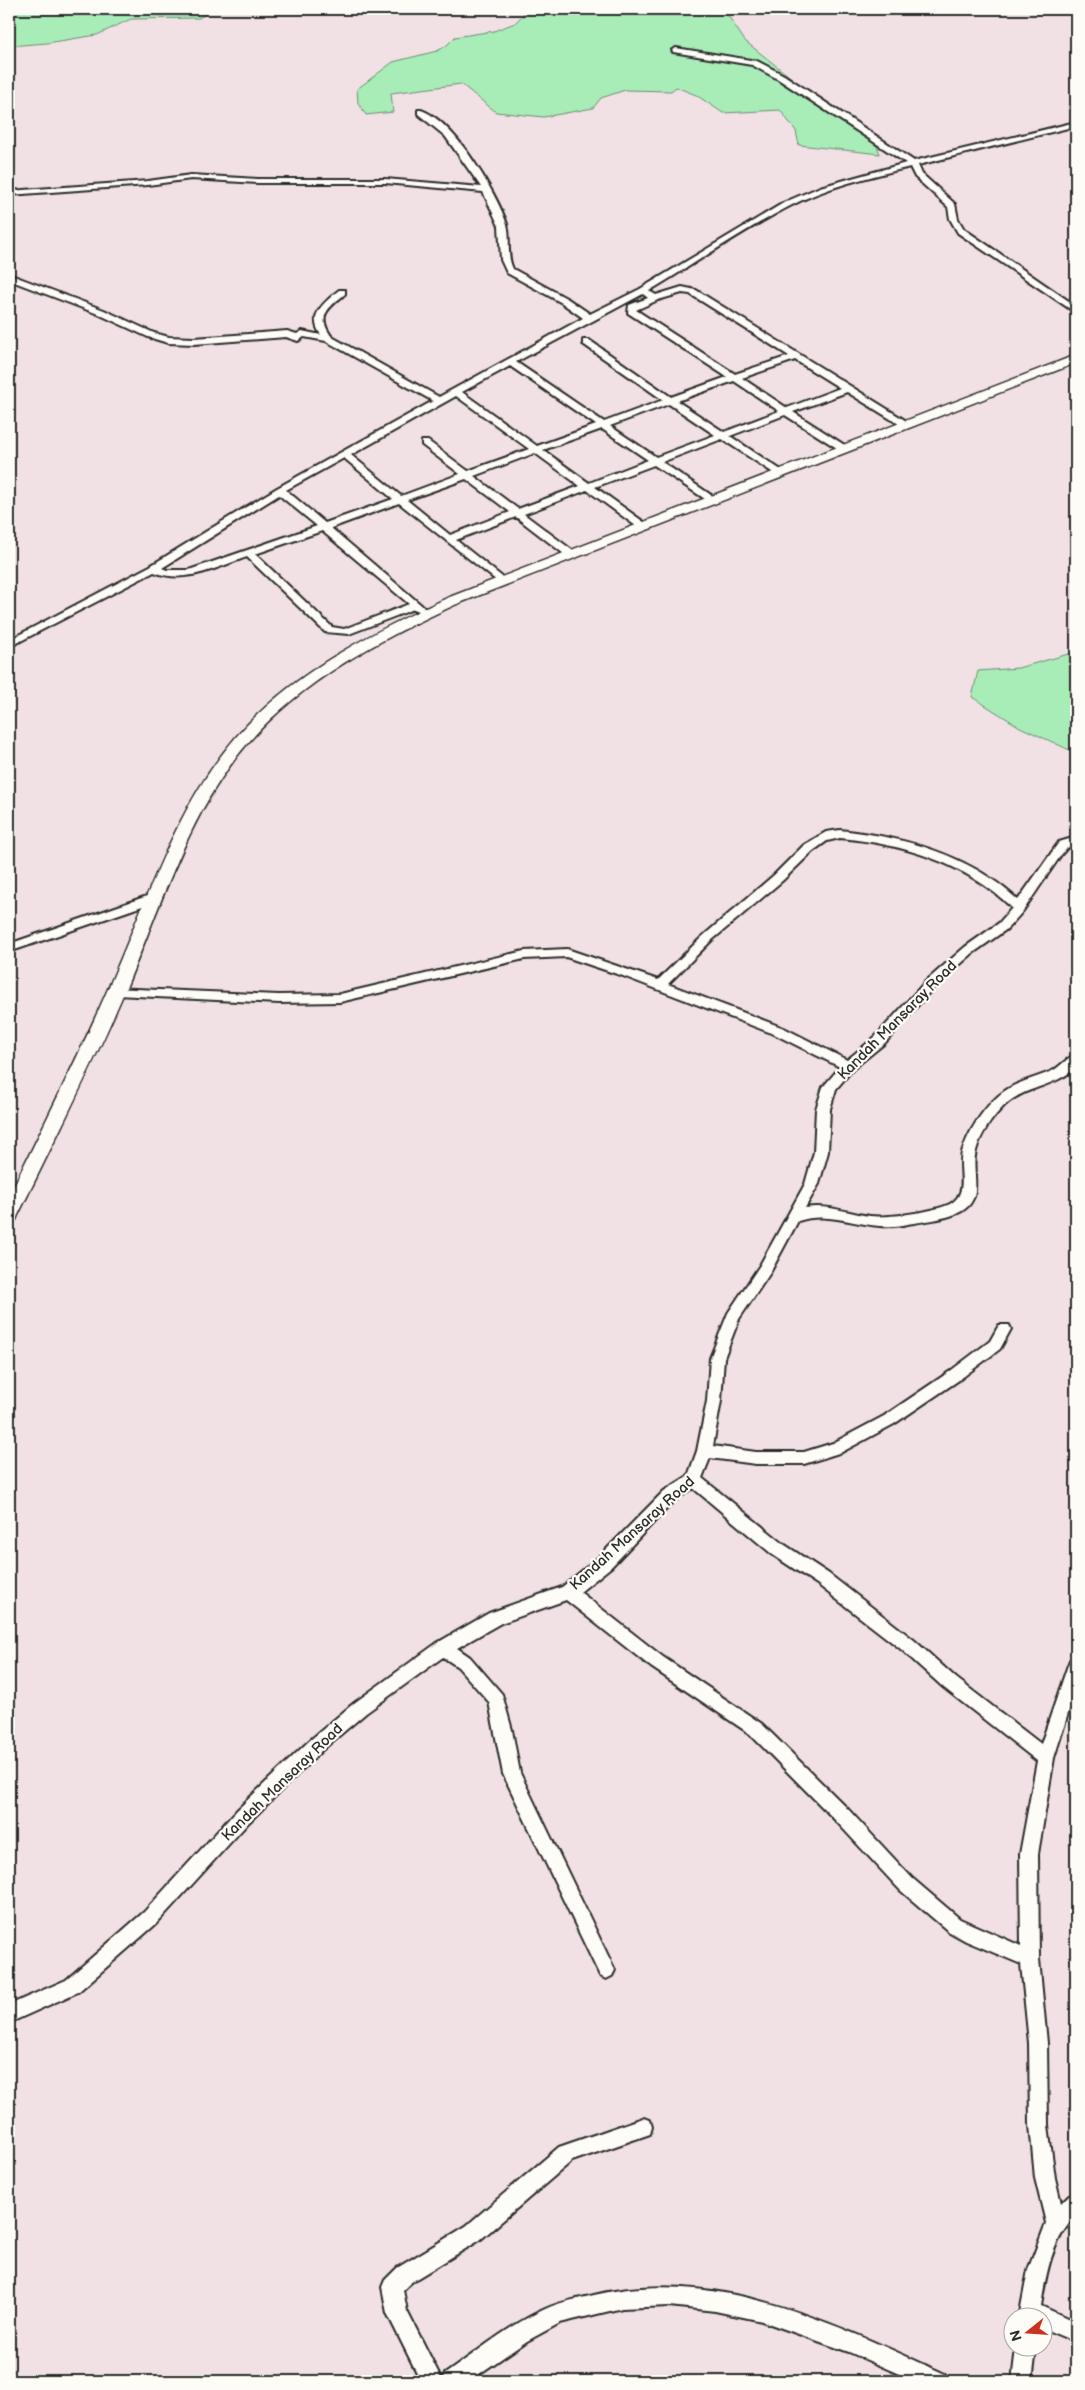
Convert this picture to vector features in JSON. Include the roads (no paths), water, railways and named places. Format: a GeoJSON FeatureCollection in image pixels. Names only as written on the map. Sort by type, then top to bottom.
{"type":"FeatureCollection","features":[{"type":"Feature","properties":{"kind":"main road"},"geometry":{"type":"LineString","coordinates":[[9,1216],[116,991],[153,898],[194,814],[230,754],[258,722],[306,680],[420,609],[502,582],[778,472],[1076,359]]}},
{"type":"Feature","properties":{"kind":"street"},"geometry":{"type":"LineString","coordinates":[[676,50],[754,63],[780,77],[913,164],[918,175],[952,206],[954,219],[962,231],[1076,310]]}},
{"type":"Feature","properties":{"kind":"street"},"geometry":{"type":"LineString","coordinates":[[421,112],[440,126],[461,151],[485,190],[503,227],[505,263],[510,271],[565,301],[589,318]]}},
{"type":"Feature","properties":{"kind":"street"},"geometry":{"type":"LineString","coordinates":[[9,644],[154,568],[280,490],[589,318],[643,291],[788,204],[823,189],[913,164],[1076,124]]}},
{"type":"Feature","properties":{"kind":"street"},"geometry":{"type":"LineString","coordinates":[[9,193],[148,183],[191,177],[258,181],[385,181],[485,190]]}},
{"type":"Feature","properties":{"kind":"street"},"geometry":{"type":"LineString","coordinates":[[9,277],[109,315],[151,336],[168,340],[188,341],[287,334],[298,338],[302,334],[329,339],[439,402]]}},
{"type":"Feature","properties":{"kind":"street"},"geometry":{"type":"LineString","coordinates":[[843,448],[630,311],[632,307],[682,290],[693,292],[905,424]]}},
{"type":"Feature","properties":{"kind":"street"},"geometry":{"type":"LineString","coordinates":[[643,291],[655,298]]}},
{"type":"Feature","properties":{"kind":"street"},"geometry":{"type":"LineString","coordinates":[[329,339],[321,329],[319,319],[322,310],[342,292]]}},
{"type":"Feature","properties":{"kind":"street"},"geometry":{"type":"LineString","coordinates":[[586,342],[778,472]]}},
{"type":"Feature","properties":{"kind":"street"},"geometry":{"type":"LineString","coordinates":[[154,568],[166,573],[190,573],[399,500],[669,400],[797,356]]}},
{"type":"Feature","properties":{"kind":"street"},"geometry":{"type":"LineString","coordinates":[[510,362],[604,424],[711,499]]}},
{"type":"Feature","properties":{"kind":"street"},"geometry":{"type":"LineString","coordinates":[[448,540],[848,388]]}},
{"type":"Feature","properties":{"kind":"street"},"geometry":{"type":"LineString","coordinates":[[456,392],[644,527]]}},
{"type":"Feature","properties":{"kind":"street"},"geometry":{"type":"LineString","coordinates":[[425,443],[572,555]]}},
{"type":"Feature","properties":{"kind":"street"},"geometry":{"type":"LineString","coordinates":[[344,454],[502,582]]}},
{"type":"Feature","properties":{"kind":"street"},"geometry":{"type":"LineString","coordinates":[[280,490],[420,609]]}},
{"type":"Feature","properties":{"kind":"street"},"geometry":{"type":"LineString","coordinates":[[248,553],[329,630],[346,632],[420,609]]}},
{"type":"Feature","properties":{"kind":"street"},"geometry":{"type":"LineString","coordinates":[[660,985],[714,932],[778,878],[809,848],[821,838],[832,834],[846,834],[876,840],[957,862],[996,886],[1019,908]]}},
{"type":"Feature","properties":{"kind":"street","name":"Kandah Mansaray Road"},"geometry":{"type":"LineString","coordinates":[[9,2014],[72,1986],[150,1918],[243,1816],[314,1746],[360,1708],[442,1648],[495,1618],[568,1592],[605,1562],[669,1496],[694,1480],[705,1451],[714,1401],[717,1358],[734,1317],[765,1269],[812,1184],[821,1152],[823,1109],[830,1087],[848,1066],[880,1040],[929,985],[969,950],[1003,926],[1019,908],[1063,845],[1076,841]]}},
{"type":"Feature","properties":{"kind":"street"},"geometry":{"type":"LineString","coordinates":[[9,948],[153,898]]}},
{"type":"Feature","properties":{"kind":"street"},"geometry":{"type":"LineString","coordinates":[[116,991],[279,999],[340,998],[524,955],[552,952],[580,957],[660,985],[779,1031],[848,1066]]}},
{"type":"Feature","properties":{"kind":"street"},"geometry":{"type":"LineString","coordinates":[[792,1218],[806,1212],[820,1210],[884,1222],[944,1212],[960,1205],[968,1196],[970,1187],[967,1157],[971,1145],[1000,1102],[1016,1089],[1055,1074],[1072,1064],[1076,1059]]}},
{"type":"Feature","properties":{"kind":"street"},"geometry":{"type":"LineString","coordinates":[[705,1451],[756,1458],[804,1458],[837,1448],[889,1420],[954,1376],[995,1345],[1004,1329]]}},
{"type":"Feature","properties":{"kind":"street"},"geometry":{"type":"LineString","coordinates":[[694,1480],[779,1550],[823,1579],[908,1645],[950,1683],[1046,1758]]}},
{"type":"Feature","properties":{"kind":"street"},"geometry":{"type":"LineString","coordinates":[[568,1592],[658,1662],[756,1729],[841,1814],[881,1859],[954,1925],[972,1935],[1030,1959]]}},
{"type":"Feature","properties":{"kind":"street"},"geometry":{"type":"LineString","coordinates":[[442,1648],[464,1662],[496,1699],[512,1774],[606,1970]]}},
{"type":"Feature","properties":{"kind":"street"},"geometry":{"type":"LineString","coordinates":[[1056,2223],[1045,2178],[1039,2125],[1038,2043],[1030,1959],[1029,1854],[1046,1758],[1057,1719],[1076,1666]]}},
{"type":"Feature","properties":{"kind":"street"},"geometry":{"type":"LineString","coordinates":[[432,2381],[397,2313],[392,2287],[404,2275],[473,2234],[566,2154],[643,2127]]}},
{"type":"Feature","properties":{"kind":"street"},"geometry":{"type":"LineString","coordinates":[[1030,2308],[1032,2288],[1042,2253],[1056,2223],[1076,2202]]}},
{"type":"Feature","properties":{"kind":"street"},"geometry":{"type":"LineString","coordinates":[[452,2381],[545,2319],[600,2301],[664,2294],[742,2305],[837,2335],[938,2381]]}},
{"type":"Feature","properties":{"kind":"street"},"geometry":{"type":"LineString","coordinates":[[1052,2323],[1076,2332]]}},
{"type":"Feature","properties":{"kind":"street"},"geometry":{"type":"LineString","coordinates":[[1022,2381],[1025,2358]]}}]}
